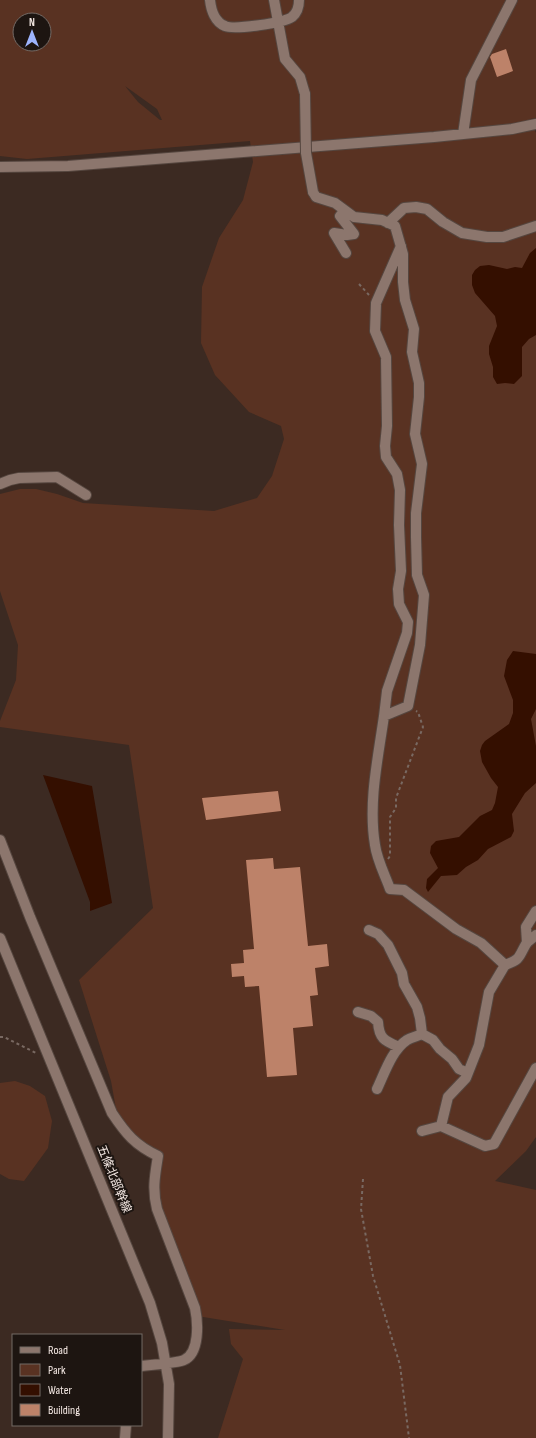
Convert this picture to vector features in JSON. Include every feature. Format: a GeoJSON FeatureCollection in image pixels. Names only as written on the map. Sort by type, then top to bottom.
{"type":"FeatureCollection","features":[{"type":"Feature","properties":{"kind":"street"},"geometry":{"type":"LineString","coordinates":[[210,0],[215,19],[225,26],[238,27],[279,22],[292,17],[298,8],[299,0]]}},
{"type":"Feature","properties":{"kind":"street"},"geometry":{"type":"LineString","coordinates":[[274,0],[285,59],[300,77],[305,94],[306,153],[313,192],[316,197],[335,203],[354,217],[382,220],[395,226],[404,261],[403,282],[414,329],[412,352],[419,383],[419,397],[414,434],[422,464],[416,513],[417,575],[424,595],[420,645],[408,706],[384,716]]}},
{"type":"Feature","properties":{"kind":"street"},"geometry":{"type":"LineString","coordinates":[[463,134],[471,80],[512,0]]}},
{"type":"Feature","properties":{"kind":"street"},"geometry":{"type":"LineString","coordinates":[[0,167],[68,166],[463,134],[512,129],[536,124]]}},
{"type":"Feature","properties":{"kind":"street"},"geometry":{"type":"LineString","coordinates":[[388,223],[404,208],[416,207],[427,210],[443,222],[462,233],[468,234],[487,237],[503,237],[536,226]]}},
{"type":"Feature","properties":{"kind":"street"},"geometry":{"type":"LineString","coordinates":[[344,210],[340,216],[354,234],[347,235],[334,233],[346,253]]}},
{"type":"Feature","properties":{"kind":"street"},"geometry":{"type":"LineString","coordinates":[[401,246],[376,303],[375,331],[386,358],[387,426],[385,446],[386,457],[397,474],[400,490],[399,525],[401,571],[398,589],[399,604],[408,622],[407,633],[387,691],[372,819],[375,847],[390,889],[404,890],[456,929],[480,943],[505,965]]}},
{"type":"Feature","properties":{"kind":"street"},"geometry":{"type":"LineString","coordinates":[[0,484],[19,478],[56,477],[86,495]]}},
{"type":"Feature","properties":{"kind":"street"},"geometry":{"type":"LineString","coordinates":[[0,840],[30,917],[112,1113],[124,1132],[148,1151],[158,1156],[154,1196],[157,1209],[195,1308],[197,1318],[196,1343],[192,1354],[184,1360],[142,1366]]}},
{"type":"Feature","properties":{"kind":"street"},"geometry":{"type":"LineString","coordinates":[[527,943],[526,927],[536,911]]}},
{"type":"Feature","properties":{"kind":"street"},"geometry":{"type":"LineString","coordinates":[[369,930],[378,934],[388,945],[402,973],[404,984],[417,1007],[422,1034]]}},
{"type":"Feature","properties":{"kind":"street"},"geometry":{"type":"LineString","coordinates":[[441,1126],[448,1097],[466,1078],[468,1073],[478,1045],[489,992],[505,965],[515,961],[522,954],[527,943],[536,935]]}},
{"type":"Feature","properties":{"kind":"street","name":"五條北部幹線"},"geometry":{"type":"LineString","coordinates":[[0,938],[143,1285],[156,1323],[166,1363],[169,1384],[168,1438]]}},
{"type":"Feature","properties":{"kind":"street"},"geometry":{"type":"LineString","coordinates":[[358,1012],[371,1016],[378,1022],[379,1032],[383,1039],[399,1048]]}},
{"type":"Feature","properties":{"kind":"street"},"geometry":{"type":"LineString","coordinates":[[422,1034],[433,1040],[440,1049],[452,1059],[459,1069],[468,1073]]}},
{"type":"Feature","properties":{"kind":"street"},"geometry":{"type":"LineString","coordinates":[[377,1089],[389,1064],[399,1048],[408,1040],[422,1034]]}},
{"type":"Feature","properties":{"kind":"street"},"geometry":{"type":"LineString","coordinates":[[422,1130],[441,1126],[485,1146],[494,1144],[536,1068]]}},
{"type":"Feature","properties":{"kind":"street"},"geometry":{"type":"LineString","coordinates":[[125,1438],[126,1426]]}},
{"type":"Feature","properties":{"kind":"path"},"geometry":{"type":"LineString","coordinates":[[359,284],[376,303]]}},
{"type":"Feature","properties":{"kind":"path"},"geometry":{"type":"LineString","coordinates":[[383,869],[390,856],[390,817],[396,808],[396,798],[423,727],[418,712],[408,706]]}},
{"type":"Feature","properties":{"kind":"path"},"geometry":{"type":"LineString","coordinates":[[0,1037],[4,1037],[51,1061]]}},
{"type":"Feature","properties":{"kind":"path"},"geometry":{"type":"LineString","coordinates":[[363,1179],[362,1216],[373,1276],[400,1365],[409,1438]]}},
{"type":"Feature","properties":{"kind":"green space"},"geometry":{"type":"Polygon","coordinates":[[[0,0],[536,0],[536,118],[530,119],[536,133],[536,1137],[526,1151],[495,1181],[536,1190],[536,1438],[218,1438],[243,1359],[231,1344],[229,1329],[285,1330],[197,1316],[155,1212],[155,1164],[153,1147],[137,1140],[116,1109],[111,1081],[79,980],[153,908],[129,745],[0,727],[0,721],[16,680],[18,645],[0,591],[0,494],[20,489],[36,489],[57,494],[83,503],[214,511],[257,498],[272,476],[284,439],[281,426],[249,412],[215,375],[201,343],[202,287],[219,238],[243,200],[253,162],[250,141],[27,159],[0,156],[0,0]],[[125,86],[138,102],[162,120],[157,109],[125,86]]]}},
{"type":"Feature","properties":{"kind":"green space"},"geometry":{"type":"Polygon","coordinates":[[[15,1081],[30,1086],[45,1096],[52,1121],[48,1148],[24,1181],[9,1179],[0,1174],[0,1083],[15,1081]]]}},
{"type":"Feature","properties":{"kind":"water"},"geometry":{"type":"Polygon","coordinates":[[[536,248],[536,335],[529,339],[522,347],[522,376],[514,384],[497,384],[493,377],[493,367],[489,354],[489,346],[497,326],[495,316],[475,293],[472,285],[472,275],[480,266],[489,265],[507,269],[515,267],[522,268],[530,253],[536,248]]]}},
{"type":"Feature","properties":{"kind":"water"},"geometry":{"type":"Polygon","coordinates":[[[513,651],[536,654],[536,709],[531,719],[536,746],[536,783],[525,793],[512,814],[514,831],[511,837],[488,849],[478,860],[466,867],[457,875],[441,876],[428,892],[426,888],[427,879],[438,868],[430,853],[431,846],[436,841],[459,837],[480,816],[492,810],[495,803],[498,787],[482,762],[480,751],[485,741],[509,724],[513,713],[513,700],[504,676],[507,660],[513,651]]]}},
{"type":"Feature","properties":{"kind":"water"},"geometry":{"type":"Polygon","coordinates":[[[43,775],[92,786],[112,903],[90,911],[90,902],[43,775]]]}},
{"type":"Feature","properties":{"kind":"building"},"geometry":{"type":"Polygon","coordinates":[[[506,49],[513,71],[497,77],[490,57],[492,54],[506,49]]]}},
{"type":"Feature","properties":{"kind":"building"},"geometry":{"type":"Polygon","coordinates":[[[278,791],[281,811],[206,820],[202,798],[278,791]]]}},
{"type":"Feature","properties":{"kind":"building"},"geometry":{"type":"Polygon","coordinates":[[[273,858],[274,869],[300,867],[308,946],[327,944],[329,966],[315,968],[318,995],[310,996],[313,1026],[293,1028],[297,1075],[267,1077],[259,986],[245,987],[244,976],[232,977],[231,964],[244,963],[243,950],[254,949],[246,860],[273,858]]]}}]}
